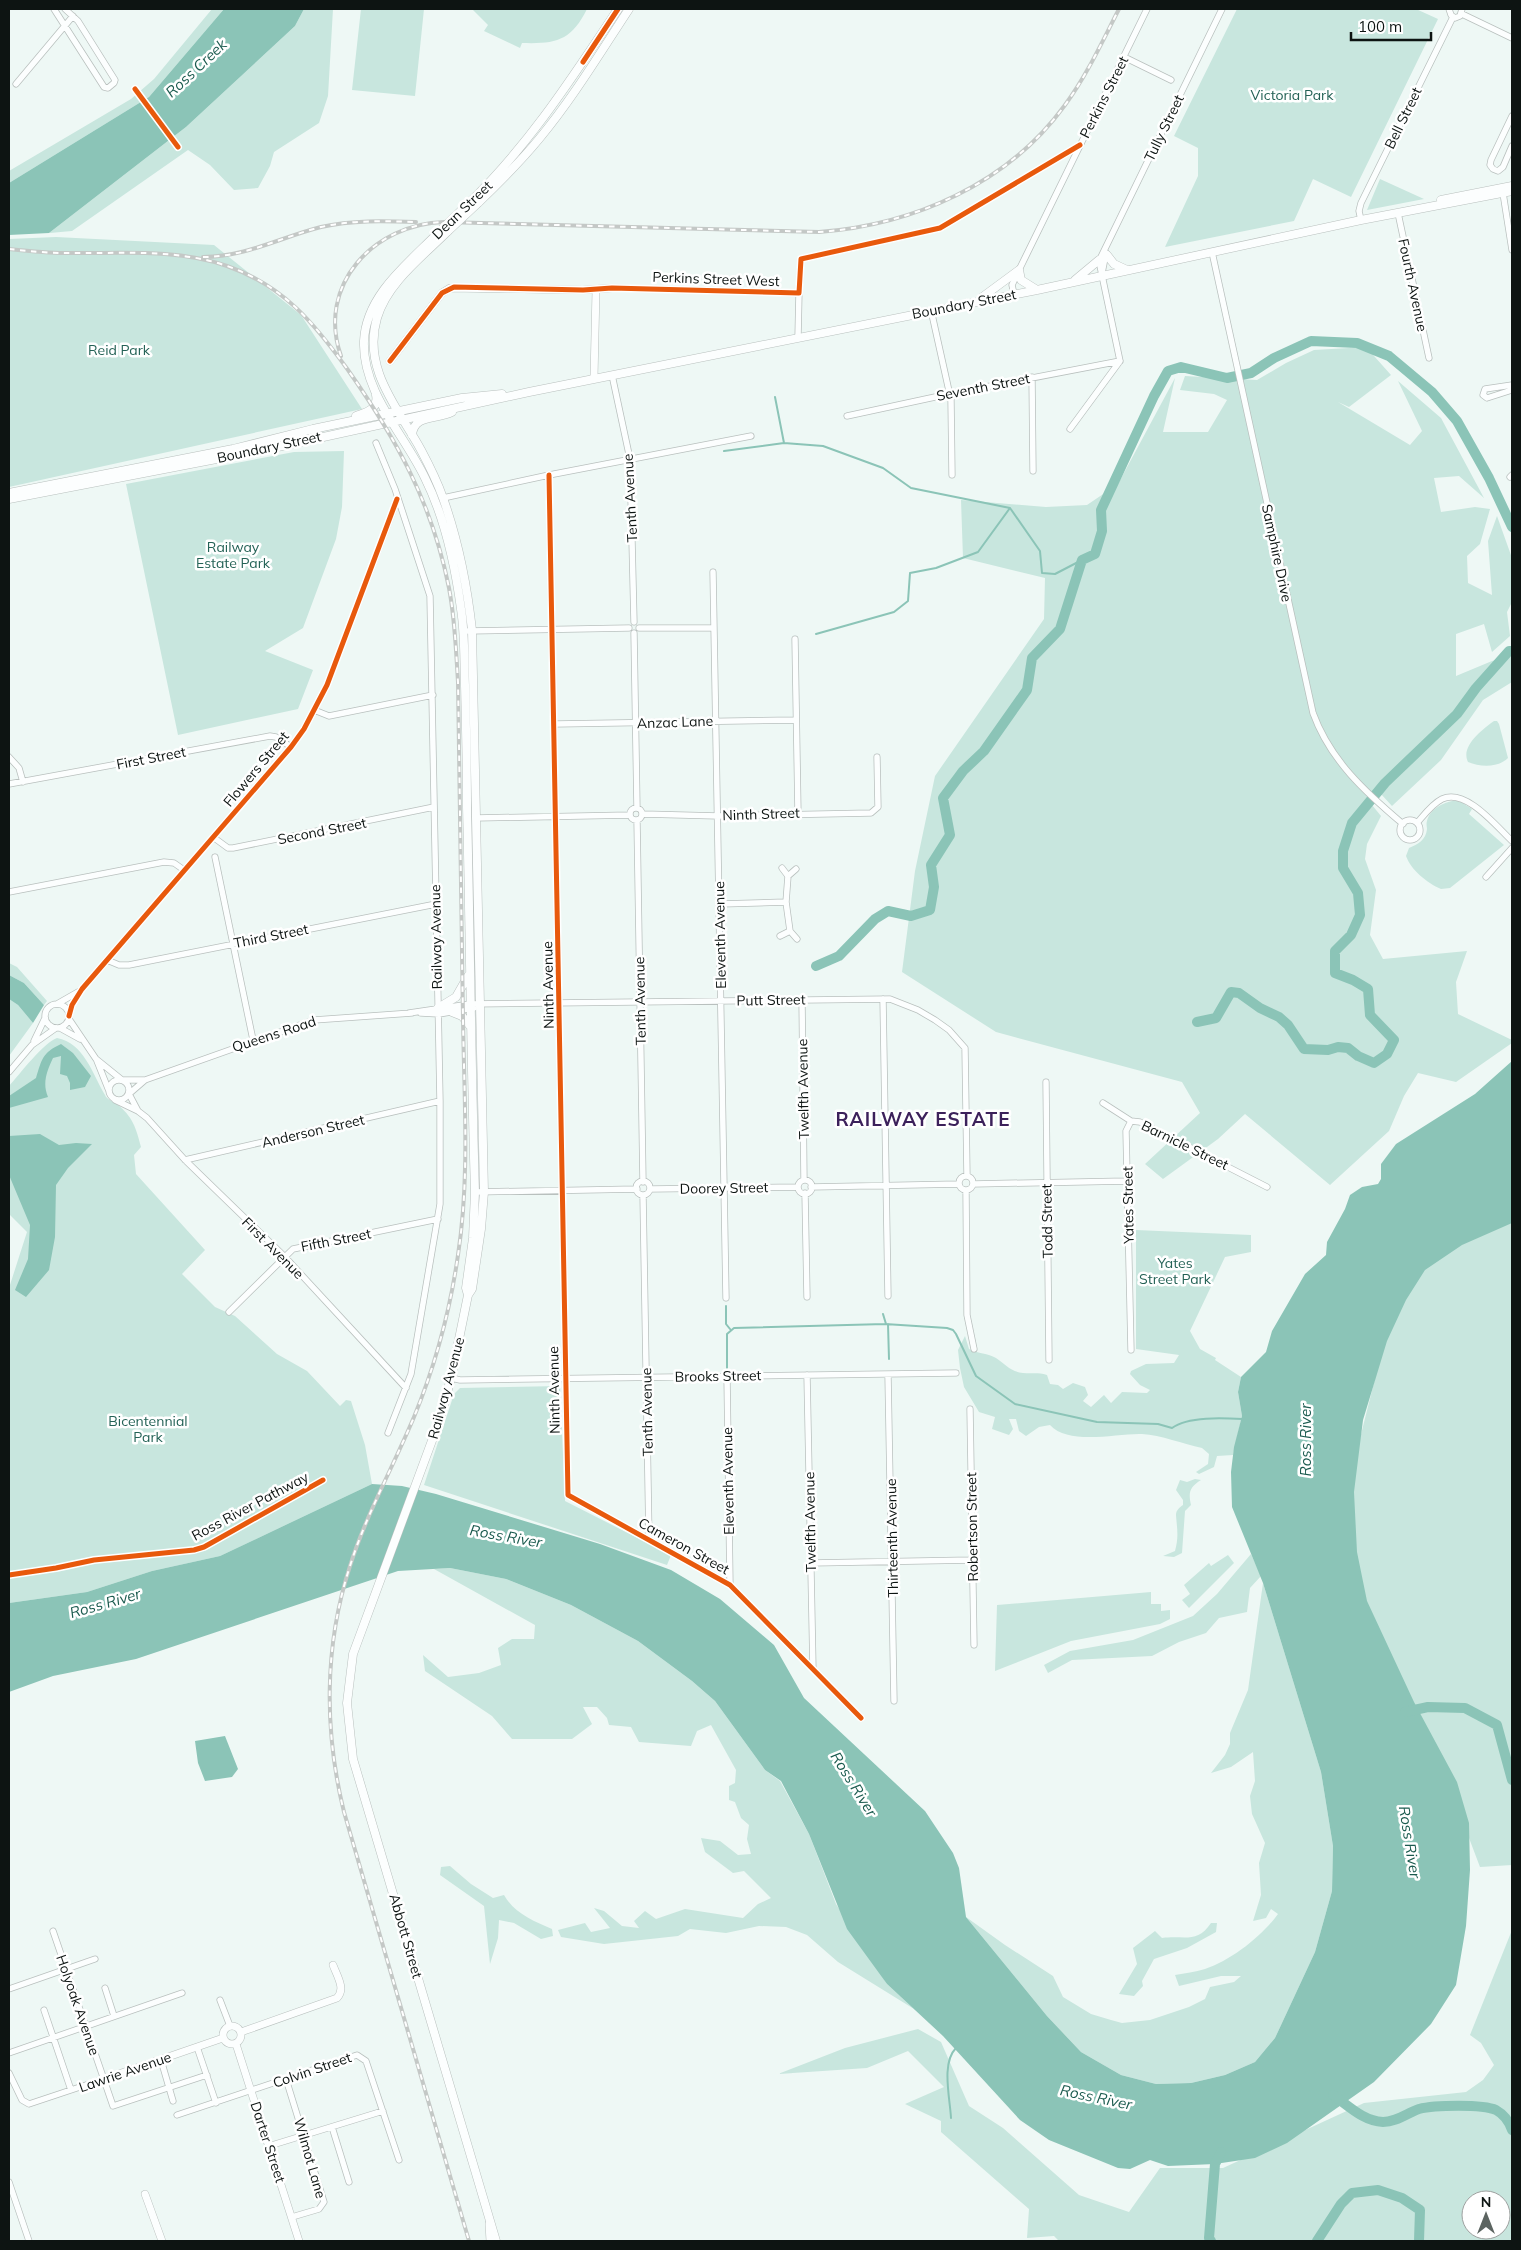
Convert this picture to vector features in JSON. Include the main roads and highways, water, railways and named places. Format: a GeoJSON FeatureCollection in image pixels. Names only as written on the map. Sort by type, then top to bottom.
{"type":"FeatureCollection","features":[{"type":"Feature","properties":{"kind":"main road","name":"Dean Street"},"geometry":{"type":"LineString","coordinates":[[402,419],[382,385],[376,366],[373,336],[383,302],[397,283],[469,203],[520,150],[574,75],[618,9]]}},
{"type":"Feature","properties":{"kind":"main road","name":"Dean Street"},"geometry":{"type":"LineString","coordinates":[[392,422],[375,390],[367,367],[364,341],[366,325],[376,300],[392,279],[444,231],[478,203],[528,152],[578,87],[630,9]]}},
{"type":"Feature","properties":{"kind":"main road"},"geometry":{"type":"LineString","coordinates":[[574,75],[587,72],[586,57]]}},
{"type":"Feature","properties":{"kind":"main road"},"geometry":{"type":"LineString","coordinates":[[574,75],[580,80],[578,87]]}},
{"type":"Feature","properties":{"kind":"main road","name":"Boundary Street"},"geometry":{"type":"LineString","coordinates":[[9,499],[264,450],[594,378],[798,338],[977,300],[1037,290],[1398,213],[1440,201],[1510,190]]}},
{"type":"Feature","properties":{"kind":"main road"},"geometry":{"type":"LineString","coordinates":[[1074,282],[1104,254],[1114,264],[1127,270]]}},
{"type":"Feature","properties":{"kind":"main road"},"geometry":{"type":"LineString","coordinates":[[977,300],[997,288],[1019,270],[1021,280],[1037,290]]}},
{"type":"Feature","properties":{"kind":"main road"},"geometry":{"type":"LineString","coordinates":[[321,427],[370,410],[377,402],[375,390]]}},
{"type":"Feature","properties":{"kind":"main road","name":"Boundary Street"},"geometry":{"type":"LineString","coordinates":[[9,493],[250,446],[321,427],[462,398],[529,392]]}},
{"type":"Feature","properties":{"kind":"main road"},"geometry":{"type":"LineString","coordinates":[[412,435],[413,427],[417,422],[444,416],[468,405]]}},
{"type":"Feature","properties":{"kind":"main road","name":"Railway Avenue"},"geometry":{"type":"LineString","coordinates":[[362,1628],[440,1419],[451,1378],[468,1295],[472,1289],[484,1192],[472,630],[461,562],[443,498],[432,473],[402,419]]}},
{"type":"Feature","properties":{"kind":"main road","name":"Railway Avenue"},"geometry":{"type":"LineString","coordinates":[[392,422],[426,479],[435,501],[454,565],[463,631],[475,1192],[473,1238],[466,1288],[468,1295]]}},
{"type":"Feature","properties":{"kind":"main road"},"geometry":{"type":"LineString","coordinates":[[438,1011],[456,997],[470,970]]}},
{"type":"Feature","properties":{"kind":"main road"},"geometry":{"type":"LineString","coordinates":[[452,1012],[462,1016],[470,1026]]}},
{"type":"Feature","properties":{"kind":"main road","name":"Abbott Street"},"geometry":{"type":"LineString","coordinates":[[362,1628],[353,1654],[348,1695],[353,1759],[496,2241]]}},
{"type":"Feature","properties":{"kind":"water","name":"Ross Creek"},"geometry":{"type":"Polygon","coordinates":[[[224,9],[304,9],[295,26],[186,127],[49,233],[9,235],[9,183],[149,97],[224,9]]]}},
{"type":"Feature","properties":{"kind":"water"},"geometry":{"type":"Polygon","coordinates":[[[9,975],[24,983],[44,1005],[33,1023],[18,1005],[9,999],[9,975]]]}},
{"type":"Feature","properties":{"kind":"water"},"geometry":{"type":"Polygon","coordinates":[[[61,1044],[73,1053],[91,1076],[85,1087],[70,1090],[67,1076],[60,1074],[61,1056],[53,1058],[45,1082],[48,1097],[9,1108],[9,1096],[36,1078],[46,1054],[61,1044]]]}},
{"type":"Feature","properties":{"kind":"water","name":"Ross River"},"geometry":{"type":"Polygon","coordinates":[[[1512,1061],[1512,1223],[1462,1245],[1425,1270],[1406,1300],[1387,1341],[1363,1420],[1354,1492],[1357,1552],[1367,1601],[1414,1702],[1457,1782],[1469,1823],[1470,1870],[1466,1926],[1456,1985],[1431,2024],[1374,2082],[1287,2143],[1255,2158],[1215,2164],[1168,2166],[1150,2160],[1130,2169],[1118,2168],[1049,2140],[1020,2120],[943,2036],[887,1984],[847,1929],[809,1834],[781,1781],[765,1770],[715,1701],[692,1681],[638,1641],[571,1605],[506,1579],[450,1568],[398,1571],[136,1659],[53,1676],[9,1692],[9,1603],[87,1592],[152,1571],[220,1556],[372,1484],[402,1486],[436,1494],[600,1544],[671,1570],[720,1599],[774,1645],[804,1698],[925,1811],[953,1853],[959,1868],[966,1917],[1047,2016],[1081,2052],[1121,2075],[1156,2084],[1191,2083],[1225,2075],[1255,2062],[1275,2038],[1315,1952],[1332,1891],[1333,1846],[1321,1772],[1263,1583],[1232,1507],[1231,1472],[1234,1447],[1242,1416],[1238,1392],[1241,1377],[1266,1352],[1272,1331],[1305,1274],[1326,1255],[1327,1242],[1345,1209],[1350,1195],[1362,1187],[1378,1184],[1381,1179],[1381,1164],[1396,1144],[1475,1094],[1512,1061]]]}},
{"type":"Feature","properties":{"kind":"water"},"geometry":{"type":"Polygon","coordinates":[[[40,1134],[59,1145],[92,1144],[68,1168],[56,1185],[55,1237],[49,1270],[26,1297],[15,1290],[28,1259],[30,1225],[9,1175],[9,1136],[40,1134]]]}},
{"type":"Feature","properties":{"kind":"water"},"geometry":{"type":"Polygon","coordinates":[[[225,1736],[238,1769],[232,1777],[205,1781],[198,1763],[195,1741],[225,1736]]]}},
{"type":"Feature","properties":{"kind":"waterway"},"geometry":{"type":"LineString","coordinates":[[816,966],[839,956],[875,919],[888,911],[911,916],[930,910],[934,887],[931,865],[950,835],[943,798],[963,771],[984,751],[1027,690],[1032,658],[1060,629],[1082,560],[1095,554],[1102,531],[1101,510],[1154,396],[1168,371],[1181,367],[1227,378],[1251,373],[1274,358],[1311,341],[1357,343],[1389,356],[1432,392],[1457,421],[1489,478],[1512,527]]}},
{"type":"Feature","properties":{"kind":"waterway"},"geometry":{"type":"LineString","coordinates":[[775,397],[784,443]]}},
{"type":"Feature","properties":{"kind":"waterway"},"geometry":{"type":"LineString","coordinates":[[724,451],[784,443],[823,446],[883,468],[911,488],[1010,508],[1040,551],[1042,573],[1055,574],[1082,560]]}},
{"type":"Feature","properties":{"kind":"waterway"},"geometry":{"type":"LineString","coordinates":[[816,634],[894,612],[908,601],[910,573],[936,568],[978,552],[1010,508]]}},
{"type":"Feature","properties":{"kind":"waterway"},"geometry":{"type":"LineString","coordinates":[[1197,1022],[1216,1018],[1231,992],[1239,993],[1260,1008],[1279,1017],[1288,1025],[1304,1049],[1328,1050],[1338,1047],[1348,1048],[1358,1056],[1374,1063],[1387,1054],[1394,1040],[1370,1015],[1368,989],[1353,980],[1335,973],[1335,951],[1351,935],[1360,915],[1358,893],[1343,868],[1343,851],[1352,823],[1385,783],[1457,714],[1476,688],[1509,651],[1512,651]]}},
{"type":"Feature","properties":{"kind":"waterway"},"geometry":{"type":"LineString","coordinates":[[726,1306],[726,1324],[730,1329]]}},
{"type":"Feature","properties":{"kind":"waterway"},"geometry":{"type":"LineString","coordinates":[[883,1314],[886,1324]]}},
{"type":"Feature","properties":{"kind":"waterway"},"geometry":{"type":"LineString","coordinates":[[727,1368],[727,1334],[734,1328],[885,1324],[947,1328],[953,1330],[956,1334],[976,1376],[1015,1404],[1097,1422],[1158,1424],[1172,1428],[1187,1421],[1216,1418],[1243,1419]]}},
{"type":"Feature","properties":{"kind":"waterway"},"geometry":{"type":"LineString","coordinates":[[888,1324],[889,1359]]}},
{"type":"Feature","properties":{"kind":"waterway"},"geometry":{"type":"LineString","coordinates":[[1405,1712],[1428,1707],[1465,1708],[1497,1725],[1512,1780]]}},
{"type":"Feature","properties":{"kind":"waterway"},"geometry":{"type":"LineString","coordinates":[[951,2118],[948,2071],[951,2054],[956,2048]]}},
{"type":"Feature","properties":{"kind":"waterway"},"geometry":{"type":"LineString","coordinates":[[1333,2095],[1356,2112],[1369,2119],[1383,2122],[1393,2121],[1419,2109],[1426,2108],[1447,2106],[1490,2108],[1502,2114],[1512,2130]]}},
{"type":"Feature","properties":{"kind":"waterway"},"geometry":{"type":"LineString","coordinates":[[1211,2241],[1209,2238],[1215,2164],[1221,2152]]}},
{"type":"Feature","properties":{"kind":"waterway"},"geometry":{"type":"LineString","coordinates":[[1317,2241],[1341,2204],[1352,2193],[1378,2190],[1402,2198],[1420,2210],[1419,2241]]}},
{"type":"Feature","properties":{"kind":"railway"},"geometry":{"type":"LineString","coordinates":[[341,356],[335,330],[337,305],[344,283],[357,263],[374,247],[395,234],[418,225],[444,222],[819,232],[854,228],[889,220],[923,210],[956,196],[987,178],[1016,157],[1042,133],[1065,105],[1080,82],[1119,9]]}},
{"type":"Feature","properties":{"kind":"railway"},"geometry":{"type":"LineString","coordinates":[[203,257],[234,254],[306,231],[344,223],[416,222]]}},
{"type":"Feature","properties":{"kind":"railway"},"geometry":{"type":"LineString","coordinates":[[9,249],[51,253],[167,254],[207,260],[247,274],[281,295],[323,337],[348,370],[382,422],[410,473],[433,528],[442,557],[454,623],[458,682],[465,1137],[462,1226],[451,1297],[429,1378],[414,1417],[356,1547],[341,1596],[331,1658],[330,1720],[337,1781],[344,1812],[469,2241]]}},
{"type":"Feature","properties":{"kind":"district","name":"RAILWAY ESTATE"},"geometry":{"type":"Point","coordinates":[923,1119]}},
{"type":"Feature","properties":{"kind":"park label","name":"Victoria Park"},"geometry":{"type":"Point","coordinates":[1292,95]}},
{"type":"Feature","properties":{"kind":"park label","name":"Reid Park"},"geometry":{"type":"Point","coordinates":[119,350]}},
{"type":"Feature","properties":{"kind":"park label","name":"Railway Estate Park"},"geometry":{"type":"Point","coordinates":[233,556]}},
{"type":"Feature","properties":{"kind":"park label","name":"Yates Street Park"},"geometry":{"type":"Point","coordinates":[1175,1272]}},
{"type":"Feature","properties":{"kind":"park label","name":"Bicentennial Park"},"geometry":{"type":"Point","coordinates":[148,1429]}}]}
